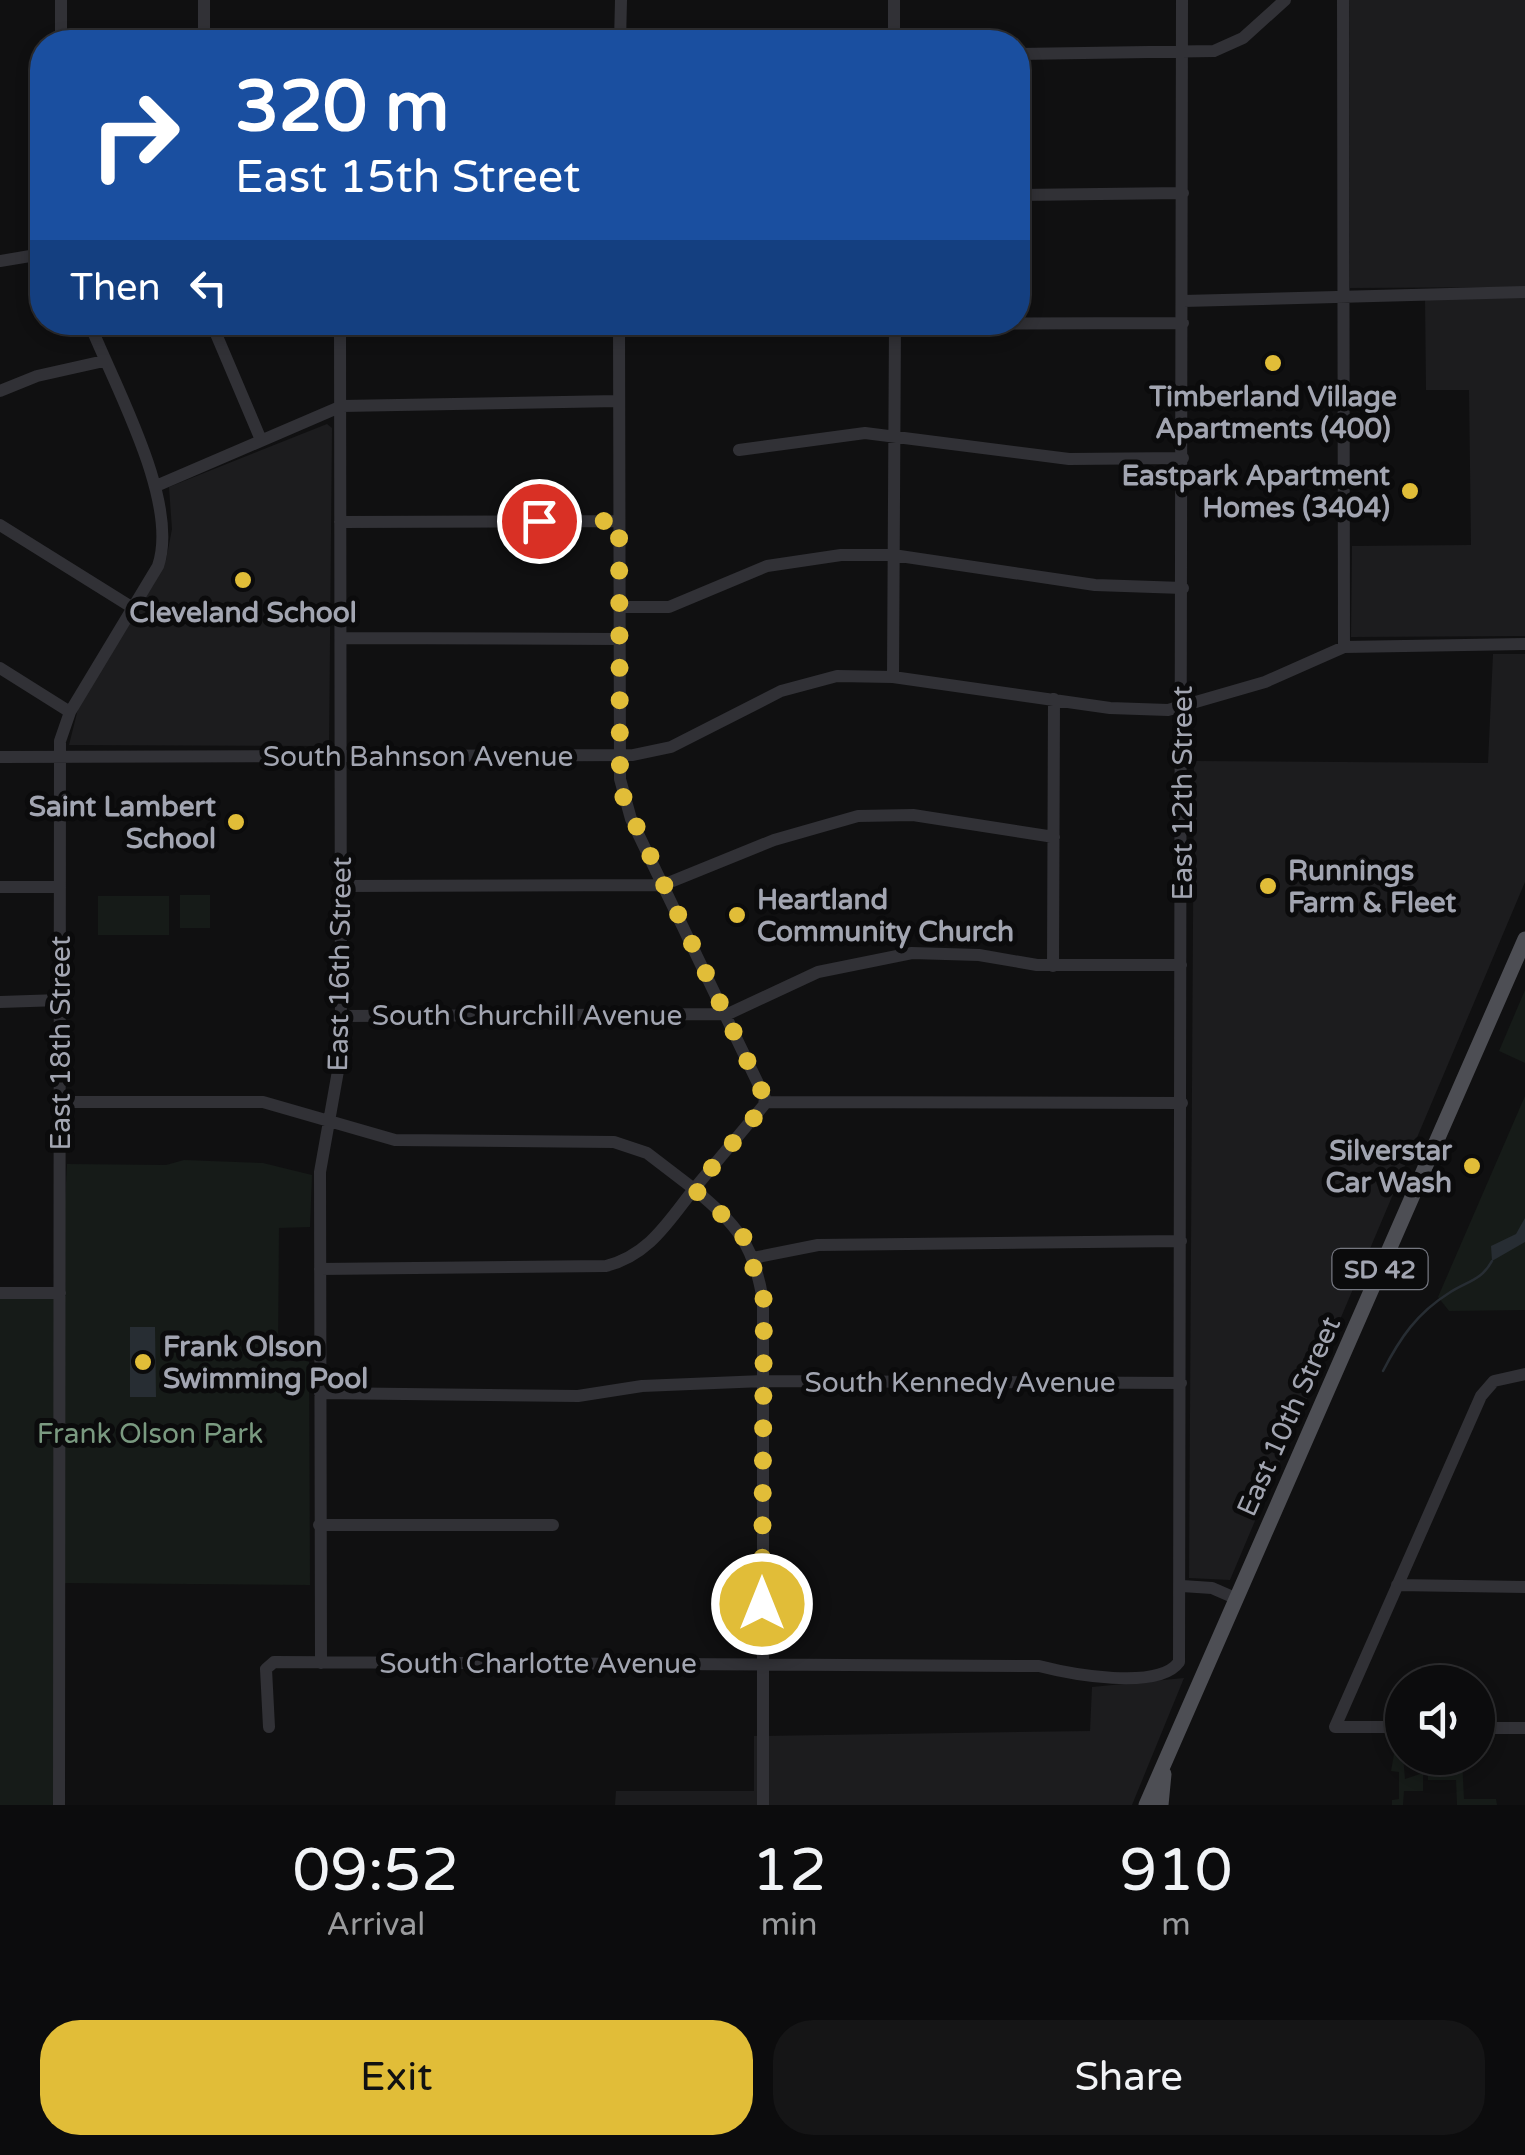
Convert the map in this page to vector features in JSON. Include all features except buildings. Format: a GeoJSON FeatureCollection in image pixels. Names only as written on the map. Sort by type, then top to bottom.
{"type":"FeatureCollection","features":[{"type":"Feature","properties":{"kind":"main road","name":"East 10th Street"},"geometry":{"type":"LineString","coordinates":[[1146,1805],[1525,939]]}},
{"type":"Feature","properties":{"kind":"main road"},"geometry":{"type":"LineString","coordinates":[[1161,1805],[1166,1758]]}},
{"type":"Feature","properties":{"kind":"street"},"geometry":{"type":"LineString","coordinates":[[61,0],[61,30]]}},
{"type":"Feature","properties":{"kind":"street"},"geometry":{"type":"LineString","coordinates":[[204,0],[204,30]]}},
{"type":"Feature","properties":{"kind":"street"},"geometry":{"type":"LineString","coordinates":[[620,0],[620,30]]}},
{"type":"Feature","properties":{"kind":"street"},"geometry":{"type":"LineString","coordinates":[[894,0],[894,30]]}},
{"type":"Feature","properties":{"kind":"street","name":"East 12th Street"},"geometry":{"type":"LineString","coordinates":[[1173,1671],[1182,1651],[1182,0]]}},
{"type":"Feature","properties":{"kind":"street"},"geometry":{"type":"LineString","coordinates":[[1030,54],[1226,48],[1284,0]]}},
{"type":"Feature","properties":{"kind":"street"},"geometry":{"type":"LineString","coordinates":[[1343,0],[1344,647]]}},
{"type":"Feature","properties":{"kind":"street"},"geometry":{"type":"LineString","coordinates":[[1030,195],[1183,193]]}},
{"type":"Feature","properties":{"kind":"street"},"geometry":{"type":"LineString","coordinates":[[0,261],[30,256]]}},
{"type":"Feature","properties":{"kind":"street"},"geometry":{"type":"LineString","coordinates":[[1183,302],[1525,292]]}},
{"type":"Feature","properties":{"kind":"street"},"geometry":{"type":"LineString","coordinates":[[1030,323],[1183,323]]}},
{"type":"Feature","properties":{"kind":"street","name":"East 18th Street"},"geometry":{"type":"LineString","coordinates":[[59,1805],[59,758],[70,712],[163,552],[165,524],[156,486],[94,335]]}},
{"type":"Feature","properties":{"kind":"street"},"geometry":{"type":"LineString","coordinates":[[218,335],[262,440]]}},
{"type":"Feature","properties":{"kind":"street","name":"East 16th Street"},"geometry":{"type":"LineString","coordinates":[[320,1663],[320,1172],[339,1079],[341,1016],[340,335]]}},
{"type":"Feature","properties":{"kind":"street"},"geometry":{"type":"LineString","coordinates":[[619,335],[620,779],[631,819],[728,1014],[765,1102]]}},
{"type":"Feature","properties":{"kind":"street"},"geometry":{"type":"LineString","coordinates":[[894,335],[894,677]]}},
{"type":"Feature","properties":{"kind":"street"},"geometry":{"type":"LineString","coordinates":[[0,391],[37,376],[104,361]]}},
{"type":"Feature","properties":{"kind":"street"},"geometry":{"type":"LineString","coordinates":[[156,486],[342,406],[618,401]]}},
{"type":"Feature","properties":{"kind":"street"},"geometry":{"type":"LineString","coordinates":[[739,450],[837,434],[895,434],[1069,459],[1184,458]]}},
{"type":"Feature","properties":{"kind":"street"},"geometry":{"type":"LineString","coordinates":[[340,522],[619,521]]}},
{"type":"Feature","properties":{"kind":"street"},"geometry":{"type":"LineString","coordinates":[[0,524],[133,608]]}},
{"type":"Feature","properties":{"kind":"street"},"geometry":{"type":"LineString","coordinates":[[620,607],[670,607],[743,574],[782,562],[827,556],[894,555],[1096,586],[1183,588]]}},
{"type":"Feature","properties":{"kind":"street"},"geometry":{"type":"LineString","coordinates":[[341,638],[620,639]]}},
{"type":"Feature","properties":{"kind":"street","name":"South Bahnson Avenue"},"geometry":{"type":"LineString","coordinates":[[0,757],[620,755],[671,747],[759,701],[809,682],[850,676],[894,677],[1129,710],[1182,708],[1282,675],[1344,647],[1525,644]]}},
{"type":"Feature","properties":{"kind":"street"},"geometry":{"type":"LineString","coordinates":[[0,668],[70,712]]}},
{"type":"Feature","properties":{"kind":"street"},"geometry":{"type":"LineString","coordinates":[[1053,966],[1054,700]]}},
{"type":"Feature","properties":{"kind":"street"},"geometry":{"type":"LineString","coordinates":[[340,886],[663,885],[774,840],[858,816],[913,815],[1054,837]]}},
{"type":"Feature","properties":{"kind":"street"},"geometry":{"type":"LineString","coordinates":[[0,887],[60,887]]}},
{"type":"Feature","properties":{"kind":"street","name":"South Churchill Avenue"},"geometry":{"type":"LineString","coordinates":[[341,1016],[728,1014],[818,972],[886,955],[952,952],[1053,966],[1181,965]]}},
{"type":"Feature","properties":{"kind":"street"},"geometry":{"type":"LineString","coordinates":[[0,1002],[60,1000]]}},
{"type":"Feature","properties":{"kind":"street"},"geometry":{"type":"LineString","coordinates":[[60,1102],[262,1102],[394,1140],[614,1142],[647,1152],[732,1221],[753,1258],[764,1300],[764,1805]]}},
{"type":"Feature","properties":{"kind":"street"},"geometry":{"type":"LineString","coordinates":[[765,1102],[1182,1103]]}},
{"type":"Feature","properties":{"kind":"street"},"geometry":{"type":"LineString","coordinates":[[320,1269],[606,1266],[626,1261],[650,1245],[765,1102]]}},
{"type":"Feature","properties":{"kind":"street"},"geometry":{"type":"LineString","coordinates":[[753,1258],[818,1245],[1181,1241]]}},
{"type":"Feature","properties":{"kind":"street"},"geometry":{"type":"LineString","coordinates":[[0,1293],[60,1293]]}},
{"type":"Feature","properties":{"kind":"street"},"geometry":{"type":"LineString","coordinates":[[1385,1727],[1335,1727],[1480,1396],[1494,1381],[1525,1374]]}},
{"type":"Feature","properties":{"kind":"street","name":"South Kennedy Avenue"},"geometry":{"type":"LineString","coordinates":[[320,1393],[578,1396],[642,1386],[763,1382],[1181,1383]]}},
{"type":"Feature","properties":{"kind":"street"},"geometry":{"type":"LineString","coordinates":[[319,1525],[553,1526]]}},
{"type":"Feature","properties":{"kind":"street"},"geometry":{"type":"LineString","coordinates":[[1398,1584],[1525,1587]]}},
{"type":"Feature","properties":{"kind":"street"},"geometry":{"type":"LineString","coordinates":[[1182,1586],[1212,1588],[1235,1598]]}},
{"type":"Feature","properties":{"kind":"street","name":"South Charlotte Avenue"},"geometry":{"type":"LineString","coordinates":[[270,1726],[266,1669],[274,1662],[1039,1666],[1085,1678],[1173,1671]]}},
{"type":"Feature","properties":{"kind":"street"},"geometry":{"type":"LineString","coordinates":[[1495,1728],[1525,1728]]}},
{"type":"Feature","properties":{"kind":"shaded area"},"geometry":{"type":"Polygon","coordinates":[[[1349,0],[1525,0],[1525,287],[1350,288],[1349,0]]]}},
{"type":"Feature","properties":{"kind":"shaded area"},"geometry":{"type":"Polygon","coordinates":[[[1425,297],[1525,298],[1525,636],[1351,637],[1352,546],[1471,545],[1469,390],[1426,390],[1425,297]]]}},
{"type":"Feature","properties":{"kind":"shaded area","name":"Cleveland School"},"geometry":{"type":"Polygon","coordinates":[[[327,424],[332,428],[329,746],[69,745],[79,705],[166,560],[172,529],[169,487],[327,424]]]}},
{"type":"Feature","properties":{"kind":"shaded area"},"geometry":{"type":"Polygon","coordinates":[[[1493,654],[1525,654],[1525,882],[1230,1580],[1189,1578],[1194,761],[1488,763],[1493,654]]]}},
{"type":"Feature","properties":{"kind":"shaded area"},"geometry":{"type":"Polygon","coordinates":[[[1525,1218],[1525,1242],[1492,1261],[1491,1246],[1516,1234],[1525,1218]]]}},
{"type":"Feature","properties":{"kind":"shaded area","name":"Frank Olson Swimming Pool"},"geometry":{"type":"Polygon","coordinates":[[[130,1327],[155,1327],[156,1397],[130,1397],[130,1327]]]}},
{"type":"Feature","properties":{"kind":"shaded area"},"geometry":{"type":"Polygon","coordinates":[[[1184,1678],[1132,1805],[615,1805],[616,1791],[754,1791],[754,1736],[1090,1731],[1092,1687],[1184,1678]]]}},
{"type":"Feature","properties":{"kind":"green space"},"geometry":{"type":"Polygon","coordinates":[[[180,895],[210,895],[210,928],[180,928],[180,895]]]}},
{"type":"Feature","properties":{"kind":"green space"},"geometry":{"type":"Polygon","coordinates":[[[98,896],[169,896],[169,935],[98,935],[98,896]]]}},
{"type":"Feature","properties":{"kind":"green space"},"geometry":{"type":"Polygon","coordinates":[[[1525,990],[1525,1063],[1499,1051],[1525,990]]]}},
{"type":"Feature","properties":{"kind":"green space"},"geometry":{"type":"Polygon","coordinates":[[[1525,1096],[1525,1310],[1449,1311],[1438,1297],[1525,1096]]]}},
{"type":"Feature","properties":{"kind":"green space","name":"Frank Olson Park"},"geometry":{"type":"Polygon","coordinates":[[[184,1160],[263,1163],[312,1175],[310,1227],[279,1228],[278,1354],[280,1361],[309,1361],[310,1585],[60,1583],[59,1805],[0,1805],[0,1293],[60,1292],[67,1164],[166,1165],[184,1160]]]}},
{"type":"Feature","properties":{"kind":"green space"},"geometry":{"type":"Polygon","coordinates":[[[1399,1775],[1405,1775],[1405,1779],[1423,1775],[1423,1791],[1404,1791],[1403,1805],[1392,1805],[1392,1800],[1399,1799],[1399,1775]]]}},
{"type":"Feature","properties":{"kind":"green space"},"geometry":{"type":"Polygon","coordinates":[[[1428,1775],[1463,1775],[1464,1799],[1496,1799],[1497,1805],[1457,1805],[1456,1780],[1428,1780],[1428,1775]]]}},
{"type":"Feature","properties":{"kind":"waterway"},"geometry":{"type":"LineString","coordinates":[[1383,1371],[1419,1318],[1438,1301],[1478,1277],[1492,1261]]}},
{"type":"Feature","properties":{"kind":"place","name":"Timberland Village Apartments (400)"},"geometry":{"type":"Point","coordinates":[1273,363]}},
{"type":"Feature","properties":{"kind":"place","name":"Eastpark Apartment Homes (3404)"},"geometry":{"type":"Point","coordinates":[1410,491]}},
{"type":"Feature","properties":{"kind":"place","name":"Cleveland School"},"geometry":{"type":"Point","coordinates":[243,580]}},
{"type":"Feature","properties":{"kind":"place","name":"Saint Lambert School"},"geometry":{"type":"Point","coordinates":[236,822]}},
{"type":"Feature","properties":{"kind":"place","name":"Runnings Farm & Fleet"},"geometry":{"type":"Point","coordinates":[1268,886]}},
{"type":"Feature","properties":{"kind":"place","name":"Heartland Community Church"},"geometry":{"type":"Point","coordinates":[737,915]}},
{"type":"Feature","properties":{"kind":"place","name":"Silverstar Car Wash"},"geometry":{"type":"Point","coordinates":[1472,1166]}},
{"type":"Feature","properties":{"kind":"place","name":"Frank Olson Swimming Pool"},"geometry":{"type":"Point","coordinates":[143,1362]}},
{"type":"Feature","properties":{"kind":"route"},"geometry":{"type":"LineString","coordinates":[[539,521],[619,521],[620,779],[624,800],[764,1096],[764,1106],[694,1189],[742,1233],[764,1300],[762,1604]]}}]}
